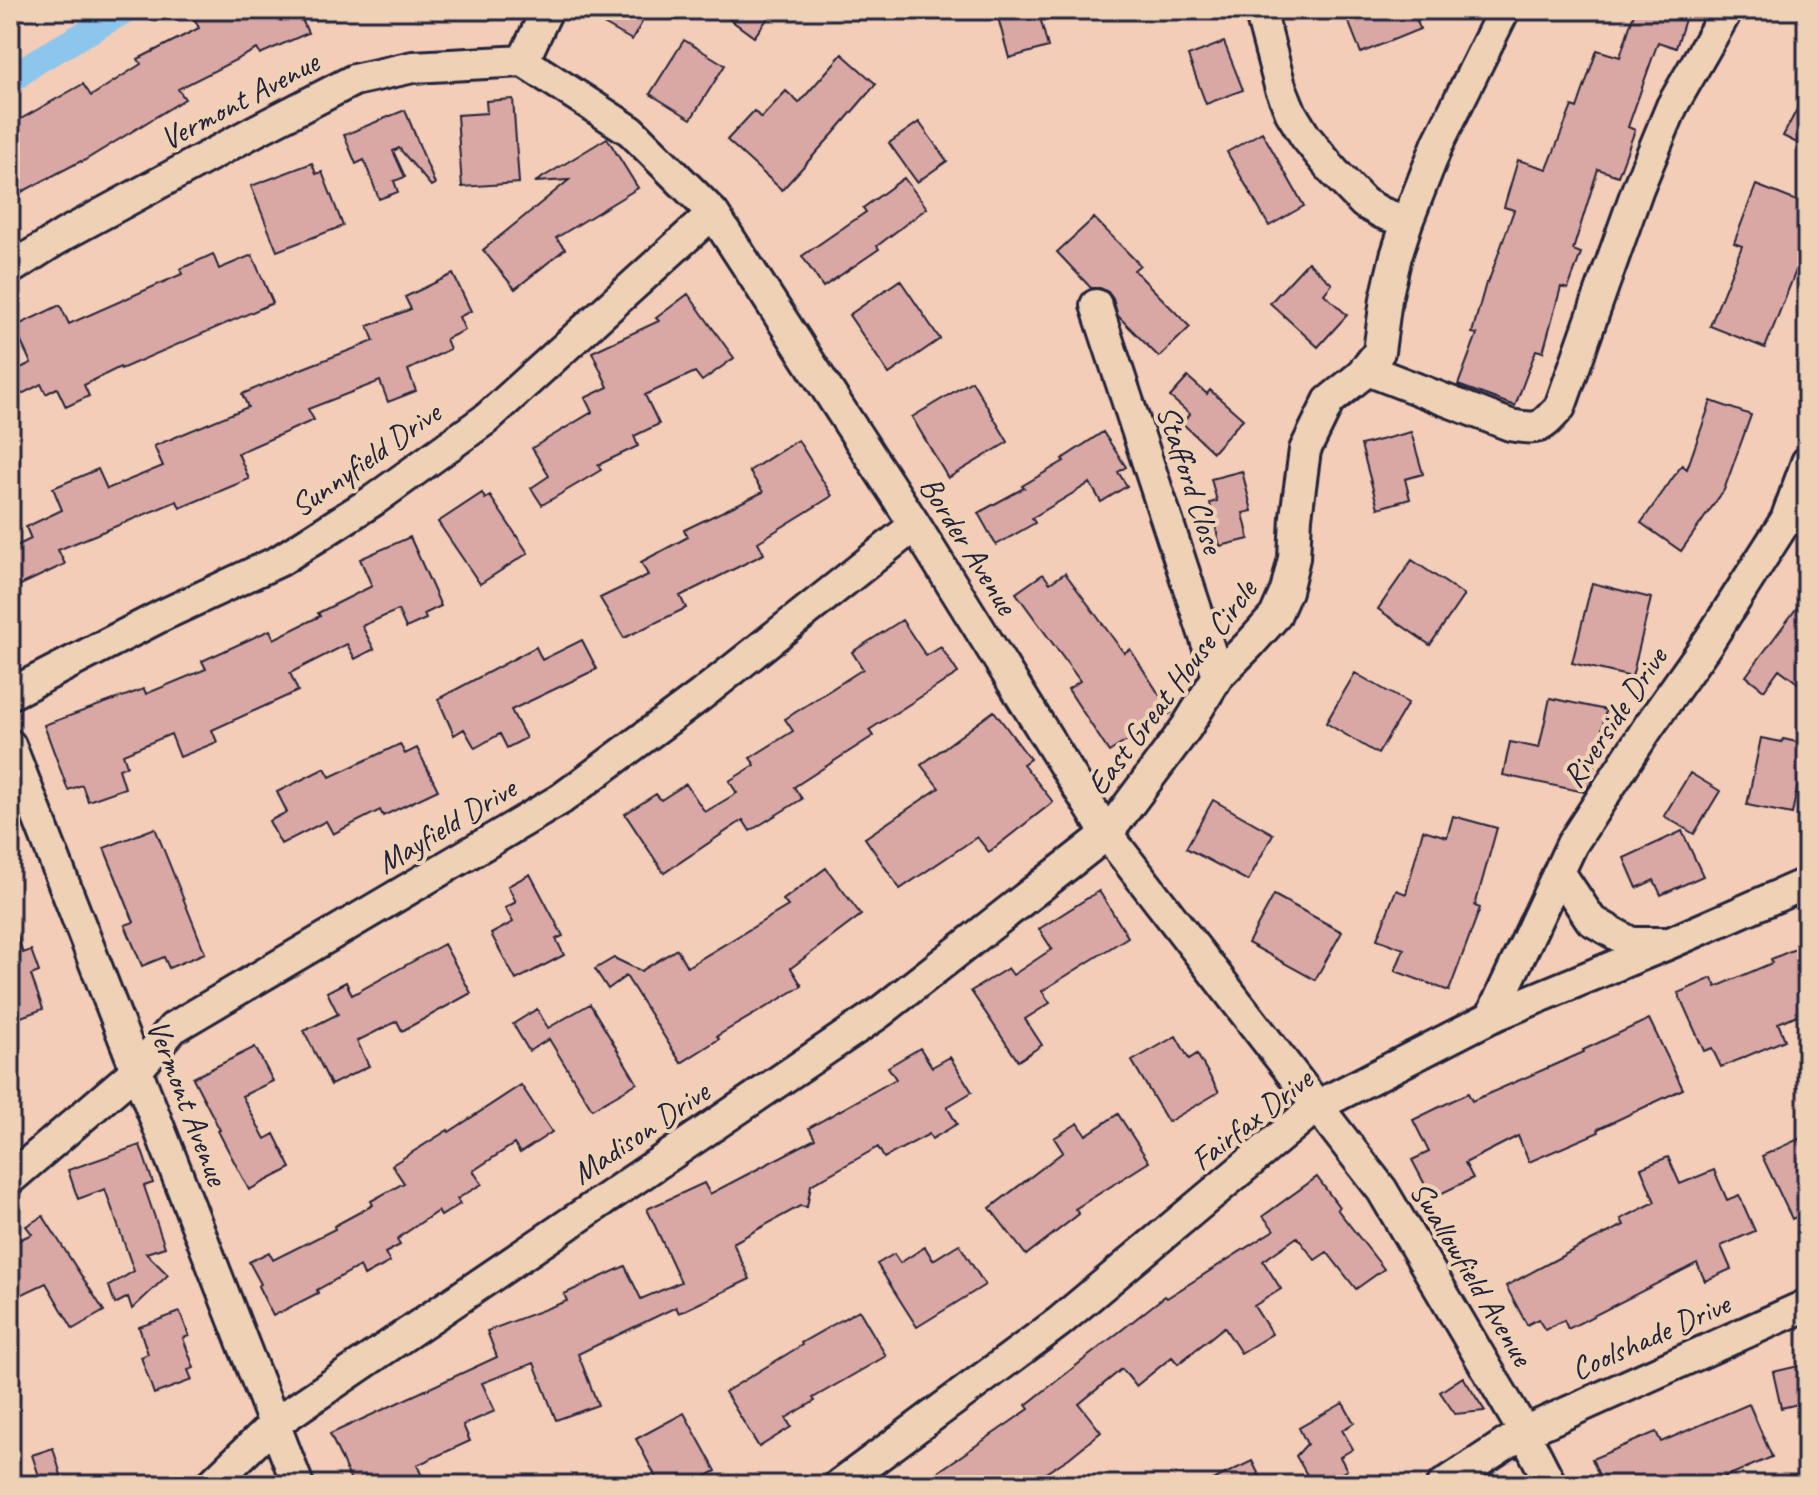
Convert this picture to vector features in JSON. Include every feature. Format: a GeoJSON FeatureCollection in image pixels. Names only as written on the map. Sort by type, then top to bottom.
{"type":"FeatureCollection","features":[{"type":"Feature","properties":{"kind":"street"},"geometry":{"type":"LineString","coordinates":[[523,61],[547,10]]}},
{"type":"Feature","properties":{"kind":"street"},"geometry":{"type":"LineString","coordinates":[[1260,10],[1280,86],[1305,136],[1364,203],[1407,222]]}},
{"type":"Feature","properties":{"kind":"street","name":"East Great House Circle"},"geometry":{"type":"LineString","coordinates":[[1107,834],[1186,728],[1218,676],[1275,616],[1286,591],[1294,558],[1305,450],[1329,401],[1360,376],[1379,352],[1386,299],[1407,222],[1438,143],[1504,10]]}},
{"type":"Feature","properties":{"kind":"street"},"geometry":{"type":"LineString","coordinates":[[1365,369],[1510,425],[1533,429],[1544,425],[1560,407],[1638,188],[1672,106],[1727,10]]}},
{"type":"Feature","properties":{"kind":"street","name":"Border Avenue"},"geometry":{"type":"LineString","coordinates":[[523,61],[631,131],[713,213],[915,525],[1107,834],[1317,1106]]}},
{"type":"Feature","properties":{"kind":"street","name":"Vermont Avenue"},"geometry":{"type":"LineString","coordinates":[[10,269],[65,234],[354,80],[413,67],[523,61]]}},
{"type":"Feature","properties":{"kind":"street","name":"Sunnyfield Drive"},"geometry":{"type":"LineString","coordinates":[[10,694],[163,615],[279,561],[374,500],[486,419],[713,213]]}},
{"type":"Feature","properties":{"kind":"street","name":"Stafford Close"},"geometry":{"type":"LineString","coordinates":[[1096,305],[1218,676]]}},
{"type":"Feature","properties":{"kind":"street","name":"Riverside Drive"},"geometry":{"type":"LineString","coordinates":[[1491,1017],[1581,831],[1649,726],[1796,517],[1807,462]]}},
{"type":"Feature","properties":{"kind":"street","name":"Mayfield Drive"},"geometry":{"type":"LineString","coordinates":[[10,1179],[137,1070],[173,1028],[561,799],[701,695],[915,525]]}},
{"type":"Feature","properties":{"kind":"street","name":"Vermont Avenue"},"geometry":{"type":"LineString","coordinates":[[10,745],[298,1485]]}},
{"type":"Feature","properties":{"kind":"street","name":"Madison Drive"},"geometry":{"type":"LineString","coordinates":[[211,1485],[274,1424],[879,1013],[1107,834]]}},
{"type":"Feature","properties":{"kind":"street"},"geometry":{"type":"LineString","coordinates":[[1559,872],[1591,920],[1631,943],[1670,943]]}},
{"type":"Feature","properties":{"kind":"street","name":"Fairfax Drive"},"geometry":{"type":"LineString","coordinates":[[839,1485],[1059,1322],[1317,1106],[1491,1017],[1807,883]]}},
{"type":"Feature","properties":{"kind":"street","name":"Swallowfield Avenue"},"geometry":{"type":"LineString","coordinates":[[1317,1106],[1382,1190],[1524,1432],[1551,1485]]}},
{"type":"Feature","properties":{"kind":"street","name":"Coolshade Drive"},"geometry":{"type":"LineString","coordinates":[[1443,1485],[1524,1432],[1807,1305]]}},
{"type":"Feature","properties":{"kind":"building"},"geometry":{"type":"Polygon","coordinates":[[[190,10],[298,10],[308,33],[260,54],[257,49],[178,89],[185,99],[82,162],[18,194],[10,180],[10,125],[83,84],[91,96],[141,64],[138,59],[199,28],[190,10]]]}},
{"type":"Feature","properties":{"kind":"building"},"geometry":{"type":"Polygon","coordinates":[[[579,10],[631,10],[645,17],[632,40],[579,10]]]}},
{"type":"Feature","properties":{"kind":"building"},"geometry":{"type":"Polygon","coordinates":[[[717,10],[774,10],[754,37],[717,10]]]}},
{"type":"Feature","properties":{"kind":"building"},"geometry":{"type":"Polygon","coordinates":[[[996,10],[1038,10],[1048,47],[1009,58],[996,10]]]}},
{"type":"Feature","properties":{"kind":"building"},"geometry":{"type":"Polygon","coordinates":[[[1344,10],[1413,10],[1420,29],[1361,53],[1344,10]]]}},
{"type":"Feature","properties":{"kind":"building"},"geometry":{"type":"Polygon","coordinates":[[[1635,10],[1668,10],[1686,16],[1676,48],[1658,42],[1628,127],[1635,130],[1618,176],[1598,169],[1573,250],[1581,253],[1568,289],[1561,287],[1543,352],[1536,350],[1515,406],[1458,385],[1477,334],[1472,333],[1486,283],[1514,210],[1504,207],[1518,160],[1547,169],[1572,106],[1577,108],[1597,50],[1620,57],[1635,10]]]}},
{"type":"Feature","properties":{"kind":"building"},"geometry":{"type":"Polygon","coordinates":[[[684,40],[725,65],[691,119],[650,94],[684,40]]]}},
{"type":"Feature","properties":{"kind":"building"},"geometry":{"type":"Polygon","coordinates":[[[1224,42],[1243,90],[1206,104],[1188,56],[1224,42]]]}},
{"type":"Feature","properties":{"kind":"building"},"geometry":{"type":"Polygon","coordinates":[[[842,54],[876,84],[782,190],[727,140],[754,111],[761,118],[786,91],[799,103],[842,54]]]}},
{"type":"Feature","properties":{"kind":"building"},"geometry":{"type":"Polygon","coordinates":[[[1807,90],[1807,148],[1783,136],[1807,90]]]}},
{"type":"Feature","properties":{"kind":"building"},"geometry":{"type":"Polygon","coordinates":[[[513,99],[519,183],[462,187],[457,115],[487,113],[486,101],[513,99]]]}},
{"type":"Feature","properties":{"kind":"building"},"geometry":{"type":"Polygon","coordinates":[[[405,110],[435,184],[431,186],[399,148],[393,151],[405,177],[394,181],[398,192],[379,199],[364,160],[356,164],[344,135],[405,110]]]}},
{"type":"Feature","properties":{"kind":"building"},"geometry":{"type":"Polygon","coordinates":[[[919,122],[947,161],[917,182],[889,143],[919,122]]]}},
{"type":"Feature","properties":{"kind":"building"},"geometry":{"type":"Polygon","coordinates":[[[1262,132],[1304,206],[1269,226],[1227,152],[1262,132]]]}},
{"type":"Feature","properties":{"kind":"building"},"geometry":{"type":"Polygon","coordinates":[[[607,138],[638,188],[556,238],[565,249],[515,289],[483,250],[569,180],[535,182],[607,138]]]}},
{"type":"Feature","properties":{"kind":"building"},"geometry":{"type":"Polygon","coordinates":[[[312,163],[316,174],[322,172],[343,226],[277,251],[251,186],[312,163]]]}},
{"type":"Feature","properties":{"kind":"building"},"geometry":{"type":"Polygon","coordinates":[[[904,178],[927,208],[877,246],[879,249],[823,287],[802,256],[866,212],[863,208],[904,178]]]}},
{"type":"Feature","properties":{"kind":"building"},"geometry":{"type":"Polygon","coordinates":[[[1756,185],[1807,205],[1807,243],[1765,348],[1710,326],[1742,246],[1734,243],[1756,185]]]}},
{"type":"Feature","properties":{"kind":"building"},"geometry":{"type":"Polygon","coordinates":[[[1094,218],[1140,265],[1134,270],[1190,327],[1159,357],[1118,316],[1108,292],[1091,288],[1057,252],[1094,218]]]}},
{"type":"Feature","properties":{"kind":"building"},"geometry":{"type":"Polygon","coordinates":[[[213,254],[219,269],[252,255],[273,303],[84,385],[89,396],[66,407],[57,388],[46,394],[41,384],[18,396],[10,373],[31,363],[14,327],[60,305],[69,324],[182,274],[180,269],[213,254]]]}},
{"type":"Feature","properties":{"kind":"building"},"geometry":{"type":"Polygon","coordinates":[[[1308,262],[1332,284],[1324,294],[1347,315],[1318,347],[1270,303],[1308,262]]]}},
{"type":"Feature","properties":{"kind":"building"},"geometry":{"type":"Polygon","coordinates":[[[453,274],[471,311],[459,317],[465,330],[446,339],[450,349],[408,370],[416,391],[388,402],[380,381],[308,409],[314,420],[238,453],[249,479],[180,508],[177,501],[58,550],[65,564],[10,590],[10,549],[31,539],[26,527],[62,510],[53,488],[98,469],[107,489],[163,466],[154,446],[248,407],[242,394],[374,341],[368,326],[411,309],[405,297],[453,274]]]}},
{"type":"Feature","properties":{"kind":"building"},"geometry":{"type":"Polygon","coordinates":[[[900,280],[940,339],[889,374],[849,315],[900,280]]]}},
{"type":"Feature","properties":{"kind":"building"},"geometry":{"type":"Polygon","coordinates":[[[688,294],[734,358],[702,381],[695,372],[645,395],[659,424],[634,436],[638,446],[598,465],[601,470],[542,505],[531,488],[549,476],[532,448],[592,412],[585,398],[608,387],[592,352],[659,321],[656,318],[688,294]]]}},
{"type":"Feature","properties":{"kind":"building"},"geometry":{"type":"Polygon","coordinates":[[[1188,377],[1207,394],[1210,390],[1243,419],[1213,452],[1182,423],[1190,414],[1170,397],[1188,377]]]}},
{"type":"Feature","properties":{"kind":"building"},"geometry":{"type":"Polygon","coordinates":[[[972,381],[1008,442],[948,478],[912,417],[972,381]]]}},
{"type":"Feature","properties":{"kind":"building"},"geometry":{"type":"Polygon","coordinates":[[[1711,401],[1751,415],[1724,490],[1681,551],[1641,523],[1682,465],[1687,469],[1711,401]]]}},
{"type":"Feature","properties":{"kind":"building"},"geometry":{"type":"Polygon","coordinates":[[[1103,432],[1126,467],[1118,472],[1127,486],[1101,502],[1090,483],[1032,518],[1035,523],[996,545],[978,513],[1024,488],[1022,486],[1064,461],[1062,459],[1103,432]]]}},
{"type":"Feature","properties":{"kind":"building"},"geometry":{"type":"Polygon","coordinates":[[[1411,432],[1423,474],[1405,479],[1410,499],[1378,508],[1361,445],[1411,432]]]}},
{"type":"Feature","properties":{"kind":"building"},"geometry":{"type":"Polygon","coordinates":[[[798,440],[832,496],[758,542],[764,554],[680,596],[686,608],[624,638],[600,598],[648,575],[641,562],[688,537],[684,530],[763,492],[749,471],[798,440]]]}},
{"type":"Feature","properties":{"kind":"building"},"geometry":{"type":"Polygon","coordinates":[[[1242,471],[1252,511],[1243,513],[1249,539],[1220,546],[1210,503],[1217,501],[1211,479],[1242,471]]]}},
{"type":"Feature","properties":{"kind":"building"},"geometry":{"type":"Polygon","coordinates":[[[482,493],[485,499],[490,496],[528,553],[480,584],[438,522],[482,493]]]}},
{"type":"Feature","properties":{"kind":"building"},"geometry":{"type":"Polygon","coordinates":[[[410,537],[441,606],[424,614],[426,619],[406,628],[398,610],[362,626],[374,649],[355,659],[347,644],[290,673],[298,691],[212,730],[217,742],[180,757],[171,734],[123,754],[127,766],[119,769],[125,788],[88,801],[82,785],[68,790],[44,725],[144,689],[146,694],[206,669],[202,661],[270,630],[274,639],[320,616],[318,613],[372,586],[360,559],[410,537]]]}},
{"type":"Feature","properties":{"kind":"building"},"geometry":{"type":"Polygon","coordinates":[[[1412,560],[1464,595],[1430,645],[1378,609],[1412,560]]]}},
{"type":"Feature","properties":{"kind":"building"},"geometry":{"type":"Polygon","coordinates":[[[1065,573],[1124,653],[1130,649],[1171,713],[1109,752],[1068,689],[1080,681],[1016,593],[1043,574],[1050,583],[1065,573]]]}},
{"type":"Feature","properties":{"kind":"building"},"geometry":{"type":"Polygon","coordinates":[[[1592,583],[1651,598],[1632,677],[1572,663],[1592,583]]]}},
{"type":"Feature","properties":{"kind":"building"},"geometry":{"type":"Polygon","coordinates":[[[1807,594],[1807,690],[1779,669],[1764,690],[1746,676],[1807,594]]]}},
{"type":"Feature","properties":{"kind":"building"},"geometry":{"type":"Polygon","coordinates":[[[902,620],[926,656],[941,647],[958,673],[869,730],[873,736],[794,787],[802,799],[750,831],[743,820],[664,873],[625,814],[656,794],[661,800],[686,784],[705,812],[737,793],[729,781],[755,765],[750,758],[793,731],[785,719],[863,669],[852,652],[902,620]]]}},
{"type":"Feature","properties":{"kind":"building"},"geometry":{"type":"Polygon","coordinates":[[[582,640],[597,669],[511,710],[526,738],[507,748],[500,734],[475,748],[464,729],[454,735],[438,699],[536,647],[542,660],[582,640]]]}},
{"type":"Feature","properties":{"kind":"building"},"geometry":{"type":"Polygon","coordinates":[[[1355,673],[1408,703],[1378,754],[1326,723],[1355,673]]]}},
{"type":"Feature","properties":{"kind":"building"},"geometry":{"type":"Polygon","coordinates":[[[1550,698],[1606,710],[1591,783],[1584,792],[1503,775],[1510,742],[1539,748],[1550,698]]]}},
{"type":"Feature","properties":{"kind":"building"},"geometry":{"type":"Polygon","coordinates":[[[994,711],[1030,759],[1023,764],[1053,802],[989,852],[977,837],[900,889],[865,838],[939,788],[921,765],[994,711]]]}},
{"type":"Feature","properties":{"kind":"building"},"geometry":{"type":"Polygon","coordinates":[[[1761,738],[1806,744],[1792,814],[1747,805],[1761,738]]]}},
{"type":"Feature","properties":{"kind":"building"},"geometry":{"type":"Polygon","coordinates":[[[400,744],[405,754],[417,748],[438,790],[383,816],[380,810],[333,834],[326,821],[281,844],[269,821],[287,812],[277,792],[325,768],[330,777],[400,744]]]}},
{"type":"Feature","properties":{"kind":"building"},"geometry":{"type":"Polygon","coordinates":[[[1690,773],[1720,791],[1694,834],[1664,816],[1690,773]]]}},
{"type":"Feature","properties":{"kind":"building"},"geometry":{"type":"Polygon","coordinates":[[[1213,800],[1273,834],[1248,881],[1186,848],[1213,800]]]}},
{"type":"Feature","properties":{"kind":"building"},"geometry":{"type":"Polygon","coordinates":[[[1453,816],[1497,828],[1475,906],[1480,908],[1449,991],[1395,971],[1404,949],[1377,939],[1396,890],[1406,894],[1423,830],[1447,837],[1453,816]]]}},
{"type":"Feature","properties":{"kind":"building"},"geometry":{"type":"Polygon","coordinates":[[[155,828],[205,953],[169,968],[164,957],[142,966],[125,925],[134,922],[104,848],[155,828]]]}},
{"type":"Feature","properties":{"kind":"building"},"geometry":{"type":"Polygon","coordinates":[[[1682,831],[1703,876],[1661,895],[1654,880],[1637,888],[1624,858],[1682,831]]]}},
{"type":"Feature","properties":{"kind":"building"},"geometry":{"type":"Polygon","coordinates":[[[826,868],[861,915],[791,968],[802,986],[717,1036],[719,1039],[681,1063],[626,976],[608,989],[595,969],[614,958],[641,971],[677,949],[687,967],[788,906],[783,900],[826,868]]]}},
{"type":"Feature","properties":{"kind":"building"},"geometry":{"type":"Polygon","coordinates":[[[530,874],[563,936],[556,939],[564,955],[516,980],[491,934],[513,922],[505,908],[516,902],[508,886],[530,874]]]}},
{"type":"Feature","properties":{"kind":"building"},"geometry":{"type":"Polygon","coordinates":[[[1099,891],[1128,937],[1042,991],[1050,1003],[1025,1019],[1042,1045],[1018,1061],[971,991],[1008,968],[1013,975],[1052,949],[1039,929],[1099,891]]]}},
{"type":"Feature","properties":{"kind":"building"},"geometry":{"type":"Polygon","coordinates":[[[1274,895],[1342,932],[1315,980],[1248,943],[1274,895]]]}},
{"type":"Feature","properties":{"kind":"building"},"geometry":{"type":"Polygon","coordinates":[[[13,923],[23,953],[31,950],[39,972],[31,975],[43,1009],[10,1021],[10,924],[13,923]]]}},
{"type":"Feature","properties":{"kind":"building"},"geometry":{"type":"Polygon","coordinates":[[[444,944],[471,993],[402,1031],[397,1021],[357,1041],[369,1066],[331,1085],[304,1031],[338,1014],[327,992],[346,982],[352,995],[444,944]]]}},
{"type":"Feature","properties":{"kind":"building"},"geometry":{"type":"Polygon","coordinates":[[[1807,944],[1807,1011],[1778,1023],[1785,1040],[1721,1067],[1712,1048],[1704,1051],[1678,993],[1712,978],[1716,987],[1807,944]]]}},
{"type":"Feature","properties":{"kind":"building"},"geometry":{"type":"Polygon","coordinates":[[[590,1004],[637,1083],[592,1109],[549,1039],[529,1051],[513,1024],[537,1009],[548,1028],[590,1004]]]}},
{"type":"Feature","properties":{"kind":"building"},"geometry":{"type":"Polygon","coordinates":[[[1649,1019],[1683,1089],[1598,1129],[1599,1132],[1529,1162],[1518,1136],[1465,1163],[1473,1178],[1432,1198],[1412,1160],[1429,1152],[1413,1120],[1468,1093],[1472,1101],[1584,1052],[1649,1019]]]}},
{"type":"Feature","properties":{"kind":"building"},"geometry":{"type":"Polygon","coordinates":[[[1176,1036],[1189,1059],[1197,1054],[1219,1092],[1168,1122],[1132,1061],[1176,1036]]]}},
{"type":"Feature","properties":{"kind":"building"},"geometry":{"type":"Polygon","coordinates":[[[255,1047],[273,1081],[242,1096],[265,1139],[274,1134],[291,1168],[249,1190],[193,1078],[255,1047]]]}},
{"type":"Feature","properties":{"kind":"building"},"geometry":{"type":"Polygon","coordinates":[[[920,1048],[932,1067],[950,1057],[972,1092],[947,1107],[957,1124],[932,1139],[929,1134],[884,1158],[878,1147],[811,1185],[807,1207],[800,1206],[733,1243],[750,1279],[679,1313],[676,1307],[578,1354],[598,1405],[556,1420],[534,1363],[482,1383],[495,1411],[463,1425],[470,1441],[417,1465],[426,1485],[353,1485],[330,1434],[497,1357],[487,1331],[567,1301],[564,1294],[625,1266],[641,1299],[681,1282],[647,1209],[704,1183],[710,1194],[815,1139],[809,1128],[896,1079],[888,1067],[920,1048]]]}},
{"type":"Feature","properties":{"kind":"building"},"geometry":{"type":"Polygon","coordinates":[[[521,1085],[552,1132],[520,1153],[514,1144],[473,1171],[482,1184],[457,1199],[460,1204],[441,1216],[438,1211],[401,1236],[397,1240],[400,1245],[385,1253],[390,1262],[364,1276],[360,1266],[317,1290],[318,1293],[273,1316],[249,1262],[269,1252],[273,1260],[335,1229],[334,1226],[373,1205],[371,1201],[404,1183],[392,1165],[521,1085]]]}},
{"type":"Feature","properties":{"kind":"building"},"geometry":{"type":"Polygon","coordinates":[[[1118,1114],[1149,1162],[1075,1209],[1079,1214],[1026,1255],[990,1208],[1063,1152],[1054,1138],[1078,1123],[1086,1135],[1118,1114]]]}},
{"type":"Feature","properties":{"kind":"building"},"geometry":{"type":"Polygon","coordinates":[[[1807,1135],[1807,1212],[1792,1219],[1762,1156],[1807,1135]]]}},
{"type":"Feature","properties":{"kind":"building"},"geometry":{"type":"Polygon","coordinates":[[[140,1145],[153,1183],[144,1186],[165,1247],[146,1253],[168,1275],[132,1309],[128,1297],[115,1304],[109,1286],[134,1271],[105,1189],[78,1199],[68,1170],[140,1145]]]}},
{"type":"Feature","properties":{"kind":"building"},"geometry":{"type":"Polygon","coordinates":[[[1668,1157],[1680,1184],[1714,1170],[1727,1200],[1739,1195],[1755,1231],[1721,1246],[1731,1269],[1705,1281],[1697,1263],[1568,1329],[1564,1320],[1545,1330],[1538,1319],[1527,1325],[1506,1286],[1624,1225],[1621,1219],[1655,1202],[1641,1168],[1668,1157]]]}},
{"type":"Feature","properties":{"kind":"building"},"geometry":{"type":"Polygon","coordinates":[[[1317,1177],[1339,1207],[1337,1209],[1384,1269],[1356,1289],[1327,1252],[1315,1260],[1297,1237],[1263,1261],[1281,1289],[1254,1306],[1272,1334],[1241,1353],[1224,1327],[1178,1364],[1172,1357],[1136,1386],[1122,1369],[1079,1404],[1101,1432],[1069,1458],[1027,1485],[919,1485],[1029,1409],[1026,1405],[1165,1296],[1167,1298],[1274,1230],[1263,1216],[1317,1177]]]}},
{"type":"Feature","properties":{"kind":"building"},"geometry":{"type":"Polygon","coordinates":[[[43,1216],[104,1311],[73,1329],[46,1283],[10,1300],[10,1244],[32,1234],[26,1226],[43,1216]]]}},
{"type":"Feature","properties":{"kind":"building"},"geometry":{"type":"Polygon","coordinates":[[[959,1244],[985,1285],[917,1327],[877,1264],[894,1254],[900,1263],[925,1247],[933,1260],[959,1244]]]}},
{"type":"Feature","properties":{"kind":"building"},"geometry":{"type":"Polygon","coordinates":[[[859,1310],[886,1356],[813,1398],[815,1401],[786,1418],[791,1427],[759,1447],[725,1392],[859,1310]]]}},
{"type":"Feature","properties":{"kind":"building"},"geometry":{"type":"Polygon","coordinates":[[[180,1312],[189,1336],[183,1338],[194,1368],[188,1370],[192,1380],[154,1394],[141,1357],[148,1354],[139,1327],[180,1312]]]}},
{"type":"Feature","properties":{"kind":"building"},"geometry":{"type":"Polygon","coordinates":[[[1807,1364],[1807,1402],[1781,1408],[1773,1372],[1807,1364]]]}},
{"type":"Feature","properties":{"kind":"building"},"geometry":{"type":"Polygon","coordinates":[[[1463,1377],[1485,1411],[1455,1414],[1440,1392],[1463,1377]]]}},
{"type":"Feature","properties":{"kind":"building"},"geometry":{"type":"Polygon","coordinates":[[[1343,1403],[1354,1423],[1342,1430],[1353,1449],[1340,1457],[1347,1470],[1322,1485],[1313,1485],[1296,1456],[1307,1444],[1299,1428],[1343,1403]]]}},
{"type":"Feature","properties":{"kind":"building"},"geometry":{"type":"Polygon","coordinates":[[[1749,1404],[1772,1457],[1706,1485],[1603,1485],[1592,1459],[1656,1432],[1661,1442],[1749,1404]]]}},
{"type":"Feature","properties":{"kind":"building"},"geometry":{"type":"Polygon","coordinates":[[[684,1413],[716,1471],[690,1485],[660,1485],[636,1439],[684,1413]]]}},
{"type":"Feature","properties":{"kind":"building"},"geometry":{"type":"Polygon","coordinates":[[[53,1448],[64,1485],[42,1485],[32,1455],[53,1448]]]}},
{"type":"Feature","properties":{"kind":"building"},"geometry":{"type":"Polygon","coordinates":[[[1252,1461],[1264,1485],[1202,1485],[1252,1461]]]}},
{"type":"Feature","properties":{"kind":"waterway"},"geometry":{"type":"LineString","coordinates":[[10,81],[37,61],[126,10]]}}]}
